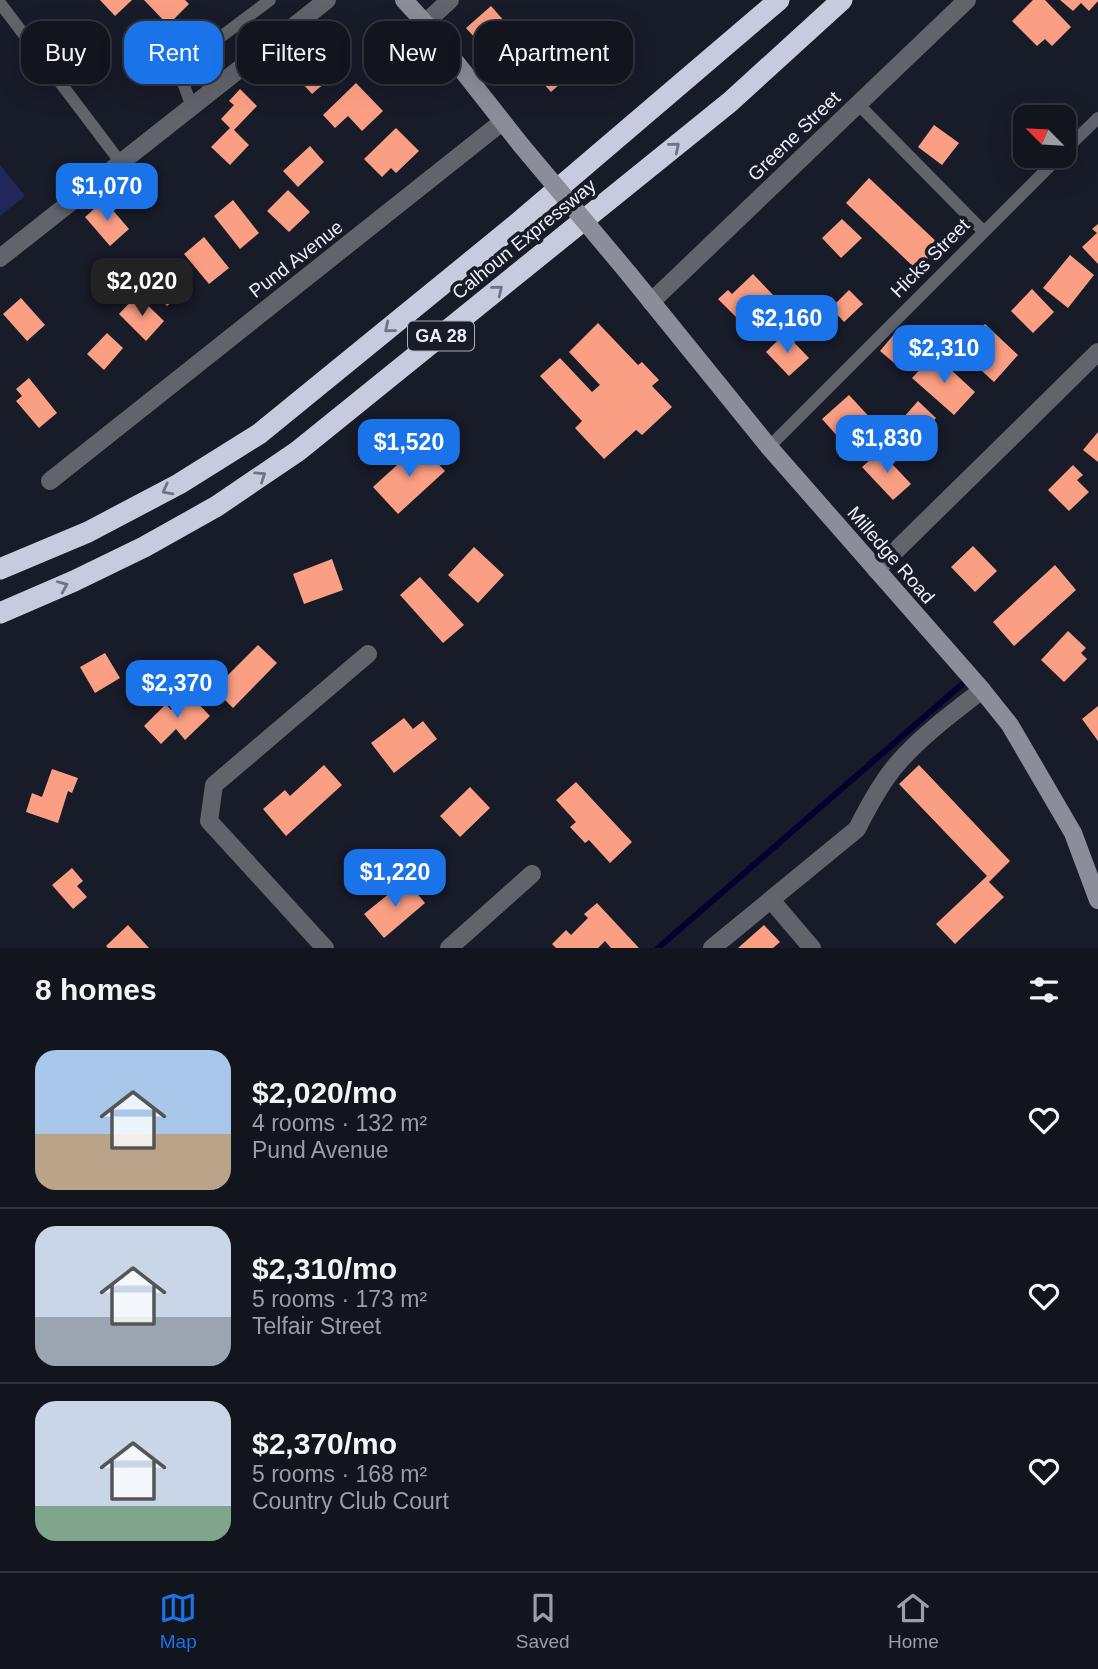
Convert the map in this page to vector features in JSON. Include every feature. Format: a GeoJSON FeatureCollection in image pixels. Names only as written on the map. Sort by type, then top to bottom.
{"type":"FeatureCollection","features":[{"type":"Feature","properties":{"kind":"highway","name":"Calhoun Expressway"},"geometry":{"type":"LineString","coordinates":[[0,569],[99,526],[179,484],[259,434],[513,227],[779,0]]}},
{"type":"Feature","properties":{"kind":"highway","name":"Calhoun Expressway"},"geometry":{"type":"LineString","coordinates":[[0,613],[144,547],[217,506],[298,451],[730,102],[842,0]]}},
{"type":"Feature","properties":{"kind":"street"},"geometry":{"type":"LineString","coordinates":[[0,258],[325,0]]}},
{"type":"Feature","properties":{"kind":"street","name":"Milledge Road"},"geometry":{"type":"LineString","coordinates":[[404,0],[423,21]]}},
{"type":"Feature","properties":{"kind":"street"},"geometry":{"type":"LineString","coordinates":[[427,21],[450,0]]}},
{"type":"Feature","properties":{"kind":"street","name":"Greene Street"},"geometry":{"type":"LineString","coordinates":[[651,302],[967,0]]}},
{"type":"Feature","properties":{"kind":"street","name":"Milledge Road"},"geometry":{"type":"LineString","coordinates":[[460,68],[769,447],[1010,725],[1073,833],[1098,900]]}},
{"type":"Feature","properties":{"kind":"street","name":"Pund Avenue"},"geometry":{"type":"LineString","coordinates":[[50,481],[502,122]]}},
{"type":"Feature","properties":{"kind":"street"},"geometry":{"type":"LineString","coordinates":[[876,570],[1098,352]]}},
{"type":"Feature","properties":{"kind":"street"},"geometry":{"type":"LineString","coordinates":[[325,948],[209,821],[214,785],[368,654]]}},
{"type":"Feature","properties":{"kind":"street"},"geometry":{"type":"LineString","coordinates":[[712,948],[856,829],[897,763],[982,690]]}},
{"type":"Feature","properties":{"kind":"street"},"geometry":{"type":"LineString","coordinates":[[449,948],[532,874]]}},
{"type":"Feature","properties":{"kind":"street"},"geometry":{"type":"LineString","coordinates":[[771,900],[812,948]]}},
{"type":"Feature","properties":{"kind":"lane"},"geometry":{"type":"LineString","coordinates":[[192,107],[178,69],[270,0]]}},
{"type":"Feature","properties":{"kind":"lane"},"geometry":{"type":"LineString","coordinates":[[0,3],[121,163]]}},
{"type":"Feature","properties":{"kind":"lane"},"geometry":{"type":"LineString","coordinates":[[858,104],[983,231]]}},
{"type":"Feature","properties":{"kind":"lane"},"geometry":{"type":"LineString","coordinates":[[1076,139],[1098,118]]}},
{"type":"Feature","properties":{"kind":"lane","name":"Hicks Street"},"geometry":{"type":"LineString","coordinates":[[769,447],[1048,168]]}},
{"type":"Feature","properties":{"kind":"shaded area"},"geometry":{"type":"Polygon","coordinates":[[[0,165],[25,196],[0,216],[0,165]]]}},
{"type":"Feature","properties":{"kind":"building"},"geometry":{"type":"Polygon","coordinates":[[[100,0],[132,0],[115,16],[100,0]]]}},
{"type":"Feature","properties":{"kind":"building"},"geometry":{"type":"Polygon","coordinates":[[[144,0],[185,0],[189,4],[172,21],[164,21],[144,0]]]}},
{"type":"Feature","properties":{"kind":"building"},"geometry":{"type":"Polygon","coordinates":[[[1033,0],[1045,0],[1071,27],[1052,46],[1045,39],[1037,46],[1012,21],[1033,0]]]}},
{"type":"Feature","properties":{"kind":"building"},"geometry":{"type":"Polygon","coordinates":[[[1060,0],[1098,1],[1089,11],[1081,3],[1073,11],[1060,0]]]}},
{"type":"Feature","properties":{"kind":"building"},"geometry":{"type":"Polygon","coordinates":[[[491,6],[504,21],[474,21],[474,37],[466,28],[491,6]]]}},
{"type":"Feature","properties":{"kind":"building"},"geometry":{"type":"Polygon","coordinates":[[[356,83],[383,111],[362,131],[348,116],[335,128],[323,115],[356,83]]]}},
{"type":"Feature","properties":{"kind":"building"},"geometry":{"type":"Polygon","coordinates":[[[303,84],[324,84],[312,94],[303,84]]]}},
{"type":"Feature","properties":{"kind":"building"},"geometry":{"type":"Polygon","coordinates":[[[544,84],[560,84],[551,92],[544,84]]]}},
{"type":"Feature","properties":{"kind":"building"},"geometry":{"type":"Polygon","coordinates":[[[240,89],[257,106],[234,130],[249,145],[230,165],[211,147],[230,128],[221,119],[234,105],[229,101],[240,89]]]}},
{"type":"Feature","properties":{"kind":"building"},"geometry":{"type":"Polygon","coordinates":[[[934,125],[959,143],[942,165],[918,147],[934,125]]]}},
{"type":"Feature","properties":{"kind":"building"},"geometry":{"type":"Polygon","coordinates":[[[396,128],[419,151],[396,173],[391,168],[382,177],[364,159],[396,128]]]}},
{"type":"Feature","properties":{"kind":"building"},"geometry":{"type":"Polygon","coordinates":[[[310,146],[324,162],[298,187],[283,171],[310,146]]]}},
{"type":"Feature","properties":{"kind":"building"},"geometry":{"type":"Polygon","coordinates":[[[869,178],[940,245],[917,270],[846,203],[869,178]]]}},
{"type":"Feature","properties":{"kind":"building"},"geometry":{"type":"Polygon","coordinates":[[[288,190],[310,212],[289,232],[267,211],[288,190]]]}},
{"type":"Feature","properties":{"kind":"building"},"geometry":{"type":"Polygon","coordinates":[[[104,200],[129,229],[110,246],[85,217],[104,200]]]}},
{"type":"Feature","properties":{"kind":"building"},"geometry":{"type":"Polygon","coordinates":[[[233,200],[259,233],[240,249],[214,216],[233,200]]]}},
{"type":"Feature","properties":{"kind":"building"},"geometry":{"type":"Polygon","coordinates":[[[842,219],[862,238],[841,258],[822,238],[842,219]]]}},
{"type":"Feature","properties":{"kind":"building"},"geometry":{"type":"Polygon","coordinates":[[[1098,224],[1098,264],[1082,247],[1097,233],[1092,229],[1098,224]]]}},
{"type":"Feature","properties":{"kind":"building"},"geometry":{"type":"Polygon","coordinates":[[[204,237],[229,268],[209,284],[184,254],[204,237]]]}},
{"type":"Feature","properties":{"kind":"building"},"geometry":{"type":"Polygon","coordinates":[[[1070,255],[1094,275],[1068,308],[1043,288],[1070,255]]]}},
{"type":"Feature","properties":{"kind":"building"},"geometry":{"type":"Polygon","coordinates":[[[169,259],[192,285],[167,306],[145,281],[169,259]]]}},
{"type":"Feature","properties":{"kind":"building"},"geometry":{"type":"Polygon","coordinates":[[[753,274],[775,297],[745,326],[718,299],[728,290],[732,294],[753,274]]]}},
{"type":"Feature","properties":{"kind":"building"},"geometry":{"type":"Polygon","coordinates":[[[1032,289],[1054,312],[1033,333],[1011,311],[1032,289]]]}},
{"type":"Feature","properties":{"kind":"building"},"geometry":{"type":"Polygon","coordinates":[[[849,290],[863,304],[844,322],[831,308],[849,290]]]}},
{"type":"Feature","properties":{"kind":"building"},"geometry":{"type":"Polygon","coordinates":[[[137,295],[164,321],[146,341],[119,314],[137,295]]]}},
{"type":"Feature","properties":{"kind":"building"},"geometry":{"type":"Polygon","coordinates":[[[21,298],[45,325],[27,341],[3,314],[21,298]]]}},
{"type":"Feature","properties":{"kind":"building"},"geometry":{"type":"Polygon","coordinates":[[[598,323],[638,365],[642,362],[659,380],[652,386],[672,407],[642,435],[636,430],[604,459],[575,428],[582,421],[540,376],[560,358],[592,392],[600,385],[569,352],[598,323]]]}},
{"type":"Feature","properties":{"kind":"building"},"geometry":{"type":"Polygon","coordinates":[[[985,324],[1018,355],[994,382],[949,341],[961,328],[972,338],[985,324]]]}},
{"type":"Feature","properties":{"kind":"building"},"geometry":{"type":"Polygon","coordinates":[[[107,333],[123,348],[104,370],[87,354],[107,333]]]}},
{"type":"Feature","properties":{"kind":"building"},"geometry":{"type":"Polygon","coordinates":[[[785,333],[809,358],[789,376],[766,352],[785,333]]]}},
{"type":"Feature","properties":{"kind":"building"},"geometry":{"type":"Polygon","coordinates":[[[895,333],[914,349],[899,367],[880,351],[895,333]]]}},
{"type":"Feature","properties":{"kind":"building"},"geometry":{"type":"Polygon","coordinates":[[[934,354],[975,392],[954,415],[912,378],[934,354]]]}},
{"type":"Feature","properties":{"kind":"building"},"geometry":{"type":"Polygon","coordinates":[[[29,378],[57,413],[39,428],[16,401],[22,396],[16,389],[29,378]]]}},
{"type":"Feature","properties":{"kind":"building"},"geometry":{"type":"Polygon","coordinates":[[[849,395],[874,422],[847,447],[822,419],[849,395]]]}},
{"type":"Feature","properties":{"kind":"building"},"geometry":{"type":"Polygon","coordinates":[[[918,401],[936,418],[921,435],[903,418],[918,401]]]}},
{"type":"Feature","properties":{"kind":"building"},"geometry":{"type":"Polygon","coordinates":[[[1098,432],[1098,462],[1083,450],[1098,432]]]}},
{"type":"Feature","properties":{"kind":"building"},"geometry":{"type":"Polygon","coordinates":[[[420,444],[445,471],[398,514],[373,487],[420,444]]]}},
{"type":"Feature","properties":{"kind":"building"},"geometry":{"type":"Polygon","coordinates":[[[880,451],[911,484],[893,500],[862,467],[880,451]]]}},
{"type":"Feature","properties":{"kind":"building"},"geometry":{"type":"Polygon","coordinates":[[[1073,465],[1083,475],[1077,480],[1089,492],[1069,511],[1048,490],[1073,465]]]}},
{"type":"Feature","properties":{"kind":"building"},"geometry":{"type":"Polygon","coordinates":[[[973,546],[997,571],[975,592],[951,567],[973,546]]]}},
{"type":"Feature","properties":{"kind":"building"},"geometry":{"type":"Polygon","coordinates":[[[474,547],[504,575],[478,603],[448,575],[474,547]]]}},
{"type":"Feature","properties":{"kind":"building"},"geometry":{"type":"Polygon","coordinates":[[[332,559],[343,590],[304,604],[293,574],[332,559]]]}},
{"type":"Feature","properties":{"kind":"building"},"geometry":{"type":"Polygon","coordinates":[[[1055,565],[1076,590],[1014,646],[993,622],[1055,565]]]}},
{"type":"Feature","properties":{"kind":"building"},"geometry":{"type":"Polygon","coordinates":[[[420,577],[464,625],[443,643],[400,595],[420,577]]]}},
{"type":"Feature","properties":{"kind":"building"},"geometry":{"type":"Polygon","coordinates":[[[1068,631],[1086,648],[1081,653],[1087,659],[1064,682],[1041,660],[1068,631]]]}},
{"type":"Feature","properties":{"kind":"building"},"geometry":{"type":"Polygon","coordinates":[[[258,645],[277,663],[233,708],[214,689],[258,645]]]}},
{"type":"Feature","properties":{"kind":"building"},"geometry":{"type":"Polygon","coordinates":[[[105,653],[120,678],[95,693],[80,667],[105,653]]]}},
{"type":"Feature","properties":{"kind":"building"},"geometry":{"type":"Polygon","coordinates":[[[189,694],[210,716],[185,740],[176,729],[161,744],[144,726],[166,704],[171,710],[189,694]]]}},
{"type":"Feature","properties":{"kind":"building"},"geometry":{"type":"Polygon","coordinates":[[[1098,706],[1098,741],[1082,719],[1098,706]]]}},
{"type":"Feature","properties":{"kind":"building"},"geometry":{"type":"Polygon","coordinates":[[[404,718],[413,729],[423,721],[437,739],[394,773],[371,743],[404,718]]]}},
{"type":"Feature","properties":{"kind":"building"},"geometry":{"type":"Polygon","coordinates":[[[324,765],[342,785],[286,836],[263,809],[285,790],[290,796],[324,765]]]}},
{"type":"Feature","properties":{"kind":"building"},"geometry":{"type":"Polygon","coordinates":[[[919,765],[1010,861],[989,882],[1004,897],[955,944],[936,924],[987,876],[899,784],[919,765]]]}},
{"type":"Feature","properties":{"kind":"building"},"geometry":{"type":"Polygon","coordinates":[[[52,769],[78,778],[72,793],[68,791],[58,823],[26,812],[32,793],[42,797],[52,769]]]}},
{"type":"Feature","properties":{"kind":"building"},"geometry":{"type":"Polygon","coordinates":[[[576,782],[632,842],[610,863],[589,840],[585,843],[570,827],[576,822],[556,800],[576,782]]]}},
{"type":"Feature","properties":{"kind":"building"},"geometry":{"type":"Polygon","coordinates":[[[470,787],[490,808],[460,837],[440,816],[470,787]]]}},
{"type":"Feature","properties":{"kind":"building"},"geometry":{"type":"Polygon","coordinates":[[[72,868],[83,881],[77,886],[87,897],[73,909],[52,885],[72,868]]]}},
{"type":"Feature","properties":{"kind":"building"},"geometry":{"type":"Polygon","coordinates":[[[406,880],[425,903],[384,938],[364,914],[406,880]]]}},
{"type":"Feature","properties":{"kind":"building"},"geometry":{"type":"Polygon","coordinates":[[[597,903],[639,948],[611,948],[605,941],[598,948],[556,948],[552,944],[566,930],[571,935],[588,918],[584,914],[597,903]]]}},
{"type":"Feature","properties":{"kind":"building"},"geometry":{"type":"Polygon","coordinates":[[[128,925],[149,948],[106,946],[128,925]]]}},
{"type":"Feature","properties":{"kind":"building"},"geometry":{"type":"Polygon","coordinates":[[[764,925],[780,942],[773,948],[738,948],[764,925]]]}},
{"type":"Feature","properties":{"kind":"waterway"},"geometry":{"type":"LineString","coordinates":[[658,948],[968,679]]}}]}
